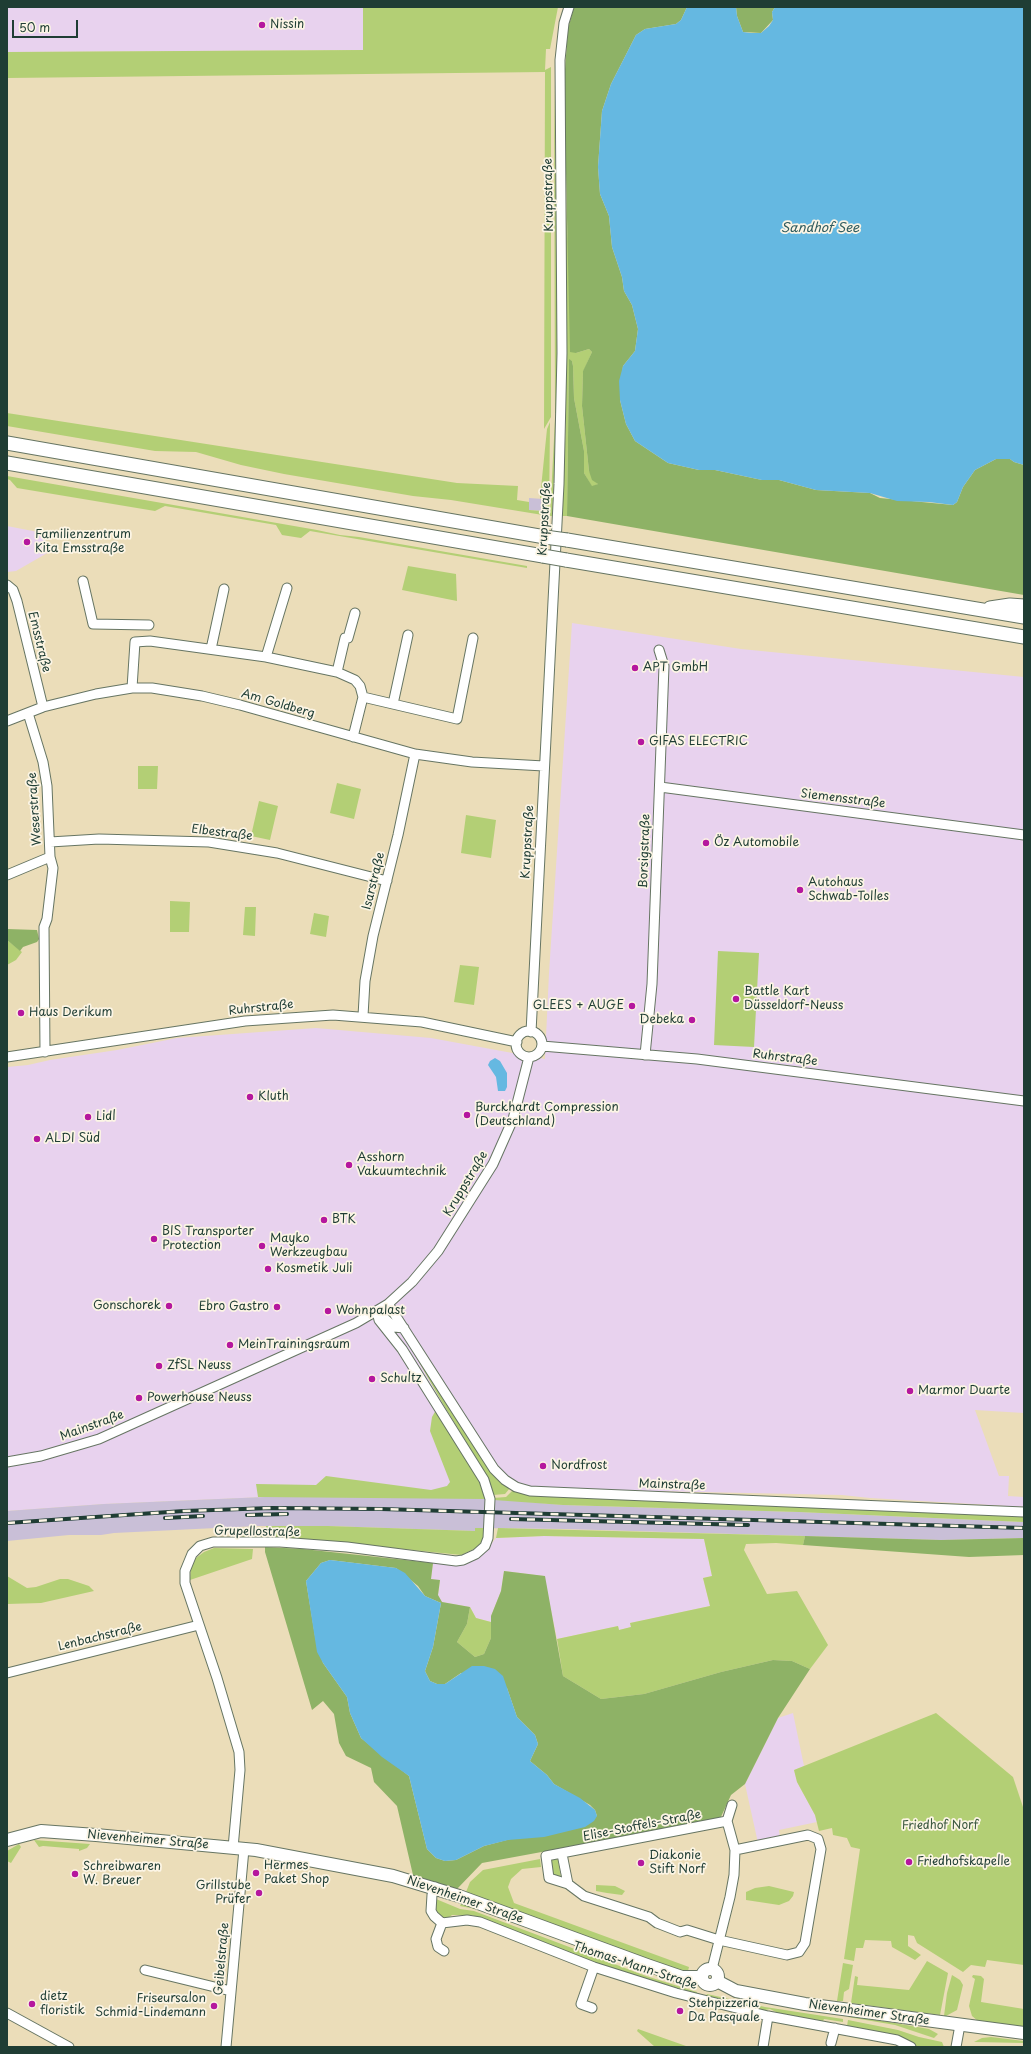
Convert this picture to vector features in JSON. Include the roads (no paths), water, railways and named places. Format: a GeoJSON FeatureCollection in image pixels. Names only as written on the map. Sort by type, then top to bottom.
{"type":"FeatureCollection","features":[{"type":"Feature","properties":{"kind":"highway"},"geometry":{"type":"LineString","coordinates":[[7,444],[545,537],[1024,617]]}},
{"type":"Feature","properties":{"kind":"highway"},"geometry":{"type":"LineString","coordinates":[[7,463],[566,560],[1024,637]]}},
{"type":"Feature","properties":{"kind":"highway"},"geometry":{"type":"LineString","coordinates":[[978,610],[1002,606],[1024,606]]}},
{"type":"Feature","properties":{"kind":"main road","name":"Nievenheimer Straße"},"geometry":{"type":"LineString","coordinates":[[7,1840],[33,1832],[59,1832],[238,1848],[290,1855],[393,1876],[435,1887],[647,1966],[682,1977],[702,1977],[708,1984],[717,1981],[731,1989],[749,1994],[805,2004],[1024,2033]]}},
{"type":"Feature","properties":{"kind":"main road"},"geometry":{"type":"LineString","coordinates":[[702,1977],[705,1971],[712,1969],[717,1974],[717,1981]]}},
{"type":"Feature","properties":{"kind":"street","name":"Kruppstraße"},"geometry":{"type":"LineString","coordinates":[[531,1032],[562,416],[560,60],[564,23],[569,7]]}},
{"type":"Feature","properties":{"kind":"street"},"geometry":{"type":"LineString","coordinates":[[83,581],[93,624],[149,624],[150,641]]}},
{"type":"Feature","properties":{"kind":"street","name":"Emsstraße"},"geometry":{"type":"LineString","coordinates":[[7,585],[13,590],[17,601],[43,707]]}},
{"type":"Feature","properties":{"kind":"street"},"geometry":{"type":"LineString","coordinates":[[266,657],[287,588]]}},
{"type":"Feature","properties":{"kind":"street"},"geometry":{"type":"LineString","coordinates":[[211,649],[224,589]]}},
{"type":"Feature","properties":{"kind":"street"},"geometry":{"type":"LineString","coordinates":[[337,672],[344,638],[348,638],[355,613]]}},
{"type":"Feature","properties":{"kind":"street"},"geometry":{"type":"LineString","coordinates":[[393,704],[408,635]]}},
{"type":"Feature","properties":{"kind":"street"},"geometry":{"type":"LineString","coordinates":[[363,697],[457,719],[473,638]]}},
{"type":"Feature","properties":{"kind":"street"},"geometry":{"type":"LineString","coordinates":[[132,688],[135,642],[150,641],[266,657],[337,672],[355,680],[360,686],[363,697],[353,738]]}},
{"type":"Feature","properties":{"kind":"street","name":"Borsigstraße"},"geometry":{"type":"LineString","coordinates":[[645,1055],[652,984],[660,787],[664,666],[659,650]]}},
{"type":"Feature","properties":{"kind":"street","name":"Am Goldberg"},"geometry":{"type":"LineString","coordinates":[[7,721],[43,707],[96,694],[132,688],[176,691],[202,696],[415,754],[472,762],[544,766]]}},
{"type":"Feature","properties":{"kind":"street","name":"Weserstraße"},"geometry":{"type":"LineString","coordinates":[[28,713],[43,762],[47,786],[50,857],[53,868],[44,937],[46,944],[43,999],[45,1052]]}},
{"type":"Feature","properties":{"kind":"street","name":"Isarstraße"},"geometry":{"type":"LineString","coordinates":[[364,1016],[365,981],[373,936],[387,881],[415,754]]}},
{"type":"Feature","properties":{"kind":"street","name":"Siemensstraße"},"geometry":{"type":"LineString","coordinates":[[660,787],[1024,835]]}},
{"type":"Feature","properties":{"kind":"street","name":"Elbestraße"},"geometry":{"type":"LineString","coordinates":[[50,842],[99,839],[210,842],[277,853],[387,881]]}},
{"type":"Feature","properties":{"kind":"street","name":"Weserstraße"},"geometry":{"type":"LineString","coordinates":[[7,875],[50,857]]}},
{"type":"Feature","properties":{"kind":"street","name":"Ruhrstraße"},"geometry":{"type":"LineString","coordinates":[[7,1057],[245,1021],[299,1016],[364,1016],[455,1028],[517,1042]]}},
{"type":"Feature","properties":{"kind":"street"},"geometry":{"type":"LineString","coordinates":[[531,1032],[540,1038],[542,1046],[538,1053],[529,1057],[525,1056],[518,1050],[517,1042],[521,1034],[531,1032]]}},
{"type":"Feature","properties":{"kind":"street","name":"Ruhrstraße"},"geometry":{"type":"LineString","coordinates":[[542,1046],[712,1061],[1024,1101]]}},
{"type":"Feature","properties":{"kind":"street","name":"Kruppstraße"},"geometry":{"type":"LineString","coordinates":[[388,1304],[412,1282],[438,1251],[493,1164],[514,1119],[529,1057]]}},
{"type":"Feature","properties":{"kind":"street","name":"Mainstraße"},"geometry":{"type":"LineString","coordinates":[[7,1462],[41,1456],[99,1438],[356,1323],[377,1312],[388,1304],[494,1469],[505,1480],[523,1489],[1024,1512]]}},
{"type":"Feature","properties":{"kind":"street"},"geometry":{"type":"LineString","coordinates":[[377,1312],[394,1327],[404,1328],[401,1339],[402,1349]]}},
{"type":"Feature","properties":{"kind":"street"},"geometry":{"type":"LineString","coordinates":[[377,1312],[379,1320],[402,1349]]}},
{"type":"Feature","properties":{"kind":"street","name":"Grupellostraße"},"geometry":{"type":"LineString","coordinates":[[238,1848],[238,1752],[217,1678],[186,1589],[185,1571],[192,1554],[206,1543],[280,1542],[347,1547],[456,1561],[472,1557],[480,1552],[487,1542],[490,1528],[490,1499],[484,1480],[402,1349]]}},
{"type":"Feature","properties":{"kind":"street","name":"Lenbachstraße"},"geometry":{"type":"LineString","coordinates":[[7,1673],[199,1625]]}},
{"type":"Feature","properties":{"kind":"street"},"geometry":{"type":"LineString","coordinates":[[712,1969],[732,1891],[735,1850],[727,1821],[732,1805]]}},
{"type":"Feature","properties":{"kind":"street","name":"Elise-Stoffels-Straße"},"geometry":{"type":"LineString","coordinates":[[568,1884],[549,1878],[546,1856],[727,1821]]}},
{"type":"Feature","properties":{"kind":"street"},"geometry":{"type":"LineString","coordinates":[[562,1854],[568,1884],[584,1896],[649,1917],[657,1923],[680,1932],[687,1930],[719,1940],[787,1955],[795,1954],[801,1950],[806,1943],[821,1844],[816,1838],[808,1835],[735,1850]]}},
{"type":"Feature","properties":{"kind":"street","name":"Geibelstraße"},"geometry":{"type":"LineString","coordinates":[[226,2047],[231,1991],[238,1848]]}},
{"type":"Feature","properties":{"kind":"street"},"geometry":{"type":"LineString","coordinates":[[435,1887],[432,1895],[431,1911],[435,1918],[442,1923],[436,1939],[438,1947],[444,1951]]}},
{"type":"Feature","properties":{"kind":"street","name":"Thomas-Mann-Straße"},"geometry":{"type":"LineString","coordinates":[[442,1923],[467,1920],[480,1922],[594,1967],[676,1994],[768,2016],[898,2040],[911,2047]]}},
{"type":"Feature","properties":{"kind":"street"},"geometry":{"type":"LineString","coordinates":[[592,2008],[577,2002],[594,1967]]}},
{"type":"Feature","properties":{"kind":"street"},"geometry":{"type":"LineString","coordinates":[[145,1970],[231,1991]]}},
{"type":"Feature","properties":{"kind":"street"},"geometry":{"type":"LineString","coordinates":[[7,2013],[69,2047]]}},
{"type":"Feature","properties":{"kind":"street"},"geometry":{"type":"LineString","coordinates":[[763,2047],[768,2016]]}},
{"type":"Feature","properties":{"kind":"street"},"geometry":{"type":"LineString","coordinates":[[956,2047],[960,2025]]}},
{"type":"Feature","properties":{"kind":"street"},"geometry":{"type":"LineString","coordinates":[[831,2043],[835,2028]]}},
{"type":"Feature","properties":{"kind":"water","name":"Sandhof See"},"geometry":{"type":"Polygon","coordinates":[[[687,7],[736,7],[737,16],[743,32],[761,33],[773,20],[772,12],[775,7],[1024,7],[1024,465],[1010,459],[996,459],[975,470],[963,487],[957,502],[953,505],[929,502],[897,501],[870,493],[816,490],[779,480],[762,480],[715,470],[699,470],[668,463],[635,441],[626,424],[620,400],[619,381],[623,366],[635,351],[638,329],[632,305],[624,291],[622,277],[612,247],[609,216],[600,194],[598,167],[602,111],[611,84],[636,35],[645,29],[676,24],[681,20],[687,7]]]}},
{"type":"Feature","properties":{"kind":"water"},"geometry":{"type":"Polygon","coordinates":[[[495,1058],[500,1061],[507,1073],[507,1087],[505,1091],[498,1091],[496,1077],[488,1065],[490,1061],[495,1058]]]}},
{"type":"Feature","properties":{"kind":"water"},"geometry":{"type":"Polygon","coordinates":[[[330,1560],[396,1568],[405,1573],[425,1596],[441,1603],[433,1647],[425,1671],[430,1681],[437,1684],[445,1684],[472,1666],[484,1666],[495,1669],[503,1676],[517,1717],[535,1735],[538,1744],[530,1761],[547,1775],[554,1784],[580,1798],[595,1810],[597,1816],[594,1821],[585,1827],[544,1837],[508,1840],[484,1846],[456,1860],[445,1861],[436,1858],[427,1849],[409,1776],[382,1757],[361,1738],[350,1713],[347,1697],[317,1652],[306,1581],[321,1563],[330,1560]]]}},
{"type":"Feature","properties":{"kind":"railway"},"geometry":{"type":"LineString","coordinates":[[7,1523],[184,1511],[272,1508],[381,1509],[1024,1528]]}},
{"type":"Feature","properties":{"kind":"railway"},"geometry":{"type":"LineString","coordinates":[[247,1515],[287,1514]]}},
{"type":"Feature","properties":{"kind":"railway"},"geometry":{"type":"LineString","coordinates":[[165,1518],[203,1516]]}},
{"type":"Feature","properties":{"kind":"railway"},"geometry":{"type":"LineString","coordinates":[[511,1519],[748,1525]]}},
{"type":"Feature","properties":{"kind":"place","name":"Nissin"},"geometry":{"type":"Point","coordinates":[262,25]}},
{"type":"Feature","properties":{"kind":"place","name":"Familienzentrum Kita Emsstraße"},"geometry":{"type":"Point","coordinates":[27,542]}},
{"type":"Feature","properties":{"kind":"place","name":"APT GmbH"},"geometry":{"type":"Point","coordinates":[635,668]}},
{"type":"Feature","properties":{"kind":"place","name":"GIFAS ELECTRIC"},"geometry":{"type":"Point","coordinates":[641,742]}},
{"type":"Feature","properties":{"kind":"place","name":"Öz Automobile"},"geometry":{"type":"Point","coordinates":[706,843]}},
{"type":"Feature","properties":{"kind":"place","name":"Autohaus Schwab-Tolles"},"geometry":{"type":"Point","coordinates":[800,890]}},
{"type":"Feature","properties":{"kind":"place","name":"Battle Kart Düsseldorf-Neuss"},"geometry":{"type":"Point","coordinates":[736,999]}},
{"type":"Feature","properties":{"kind":"place","name":"GLEES + AUGE"},"geometry":{"type":"Point","coordinates":[632,1006]}},
{"type":"Feature","properties":{"kind":"place","name":"Haus Derikum"},"geometry":{"type":"Point","coordinates":[21,1013]}},
{"type":"Feature","properties":{"kind":"place","name":"Debeka"},"geometry":{"type":"Point","coordinates":[692,1020]}},
{"type":"Feature","properties":{"kind":"place","name":"Kluth"},"geometry":{"type":"Point","coordinates":[250,1097]}},
{"type":"Feature","properties":{"kind":"place","name":"Burckhardt Compression (Deutschland)"},"geometry":{"type":"Point","coordinates":[467,1115]}},
{"type":"Feature","properties":{"kind":"place","name":"Lidl"},"geometry":{"type":"Point","coordinates":[88,1117]}},
{"type":"Feature","properties":{"kind":"place","name":"ALDI Süd"},"geometry":{"type":"Point","coordinates":[37,1139]}},
{"type":"Feature","properties":{"kind":"place","name":"Asshorn Vakuumtechnik"},"geometry":{"type":"Point","coordinates":[349,1165]}},
{"type":"Feature","properties":{"kind":"place","name":"BTK"},"geometry":{"type":"Point","coordinates":[324,1220]}},
{"type":"Feature","properties":{"kind":"place","name":"BIS Transporter Protection"},"geometry":{"type":"Point","coordinates":[154,1239]}},
{"type":"Feature","properties":{"kind":"place","name":"Mayko Werkzeugbau"},"geometry":{"type":"Point","coordinates":[262,1246]}},
{"type":"Feature","properties":{"kind":"place","name":"Kosmetik Juli"},"geometry":{"type":"Point","coordinates":[268,1269]}},
{"type":"Feature","properties":{"kind":"place","name":"Gonschorek"},"geometry":{"type":"Point","coordinates":[169,1306]}},
{"type":"Feature","properties":{"kind":"place","name":"Ebro Gastro"},"geometry":{"type":"Point","coordinates":[277,1307]}},
{"type":"Feature","properties":{"kind":"place","name":"Wohnpalast"},"geometry":{"type":"Point","coordinates":[328,1311]}},
{"type":"Feature","properties":{"kind":"place","name":"MeinTrainingsraum"},"geometry":{"type":"Point","coordinates":[230,1345]}},
{"type":"Feature","properties":{"kind":"place","name":"ZfSL Neuss"},"geometry":{"type":"Point","coordinates":[159,1366]}},
{"type":"Feature","properties":{"kind":"place","name":"Schultz"},"geometry":{"type":"Point","coordinates":[372,1379]}},
{"type":"Feature","properties":{"kind":"place","name":"Marmor Duarte"},"geometry":{"type":"Point","coordinates":[910,1391]}},
{"type":"Feature","properties":{"kind":"place","name":"Powerhouse Neuss"},"geometry":{"type":"Point","coordinates":[139,1398]}},
{"type":"Feature","properties":{"kind":"place","name":"Nordfrost"},"geometry":{"type":"Point","coordinates":[543,1466]}},
{"type":"Feature","properties":{"kind":"place","name":"Friedhofskapelle"},"geometry":{"type":"Point","coordinates":[909,1862]}},
{"type":"Feature","properties":{"kind":"place","name":"Diakonie Stift Norf"},"geometry":{"type":"Point","coordinates":[641,1863]}},
{"type":"Feature","properties":{"kind":"place","name":"Hermes Paket Shop"},"geometry":{"type":"Point","coordinates":[256,1873]}},
{"type":"Feature","properties":{"kind":"place","name":"Schreibwaren W. Breuer"},"geometry":{"type":"Point","coordinates":[75,1874]}},
{"type":"Feature","properties":{"kind":"place","name":"Grillstube Prüfer"},"geometry":{"type":"Point","coordinates":[259,1893]}},
{"type":"Feature","properties":{"kind":"place","name":"dietz floristik"},"geometry":{"type":"Point","coordinates":[32,2004]}},
{"type":"Feature","properties":{"kind":"place","name":"Friseursalon Schmid-Lindemann"},"geometry":{"type":"Point","coordinates":[214,2006]}},
{"type":"Feature","properties":{"kind":"place","name":"Stehpizzeria Da Pasquale"},"geometry":{"type":"Point","coordinates":[680,2011]}},
{"type":"Feature","properties":{"kind":"park label","name":"Friedhof Norf"},"geometry":{"type":"Point","coordinates":[940,1826]}}]}
